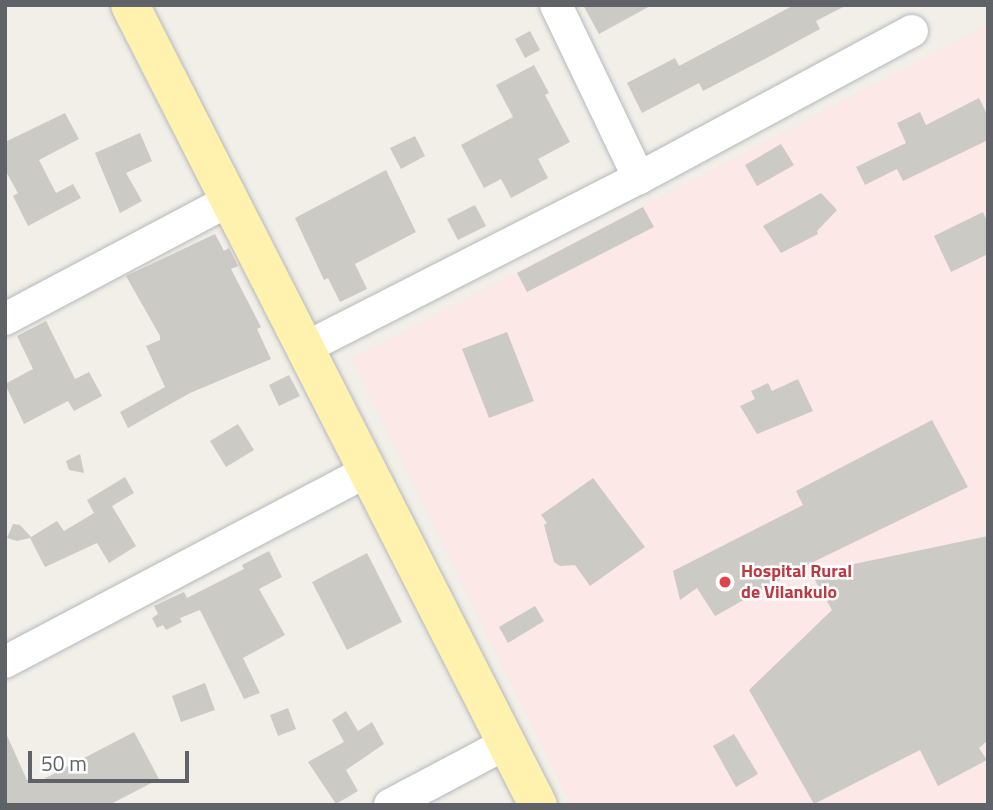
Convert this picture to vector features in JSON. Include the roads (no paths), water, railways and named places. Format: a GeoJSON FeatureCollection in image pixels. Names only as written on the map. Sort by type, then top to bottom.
{"type":"FeatureCollection","features":[{"type":"Feature","properties":{"kind":"main road"},"geometry":{"type":"LineString","coordinates":[[130,5],[538,805]]}},
{"type":"Feature","properties":{"kind":"street"},"geometry":{"type":"LineString","coordinates":[[555,5],[639,178]]}},
{"type":"Feature","properties":{"kind":"street"},"geometry":{"type":"LineString","coordinates":[[305,348],[639,178],[912,31]]}},
{"type":"Feature","properties":{"kind":"street"},"geometry":{"type":"LineString","coordinates":[[5,319],[230,200]]}},
{"type":"Feature","properties":{"kind":"street"},"geometry":{"type":"LineString","coordinates":[[5,662],[368,471]]}},
{"type":"Feature","properties":{"kind":"street"},"geometry":{"type":"LineString","coordinates":[[390,805],[507,743]]}},
{"type":"Feature","properties":{"kind":"place","name":"Hospital Rural de Vilankulo"},"geometry":{"type":"Point","coordinates":[725,582]}}]}
